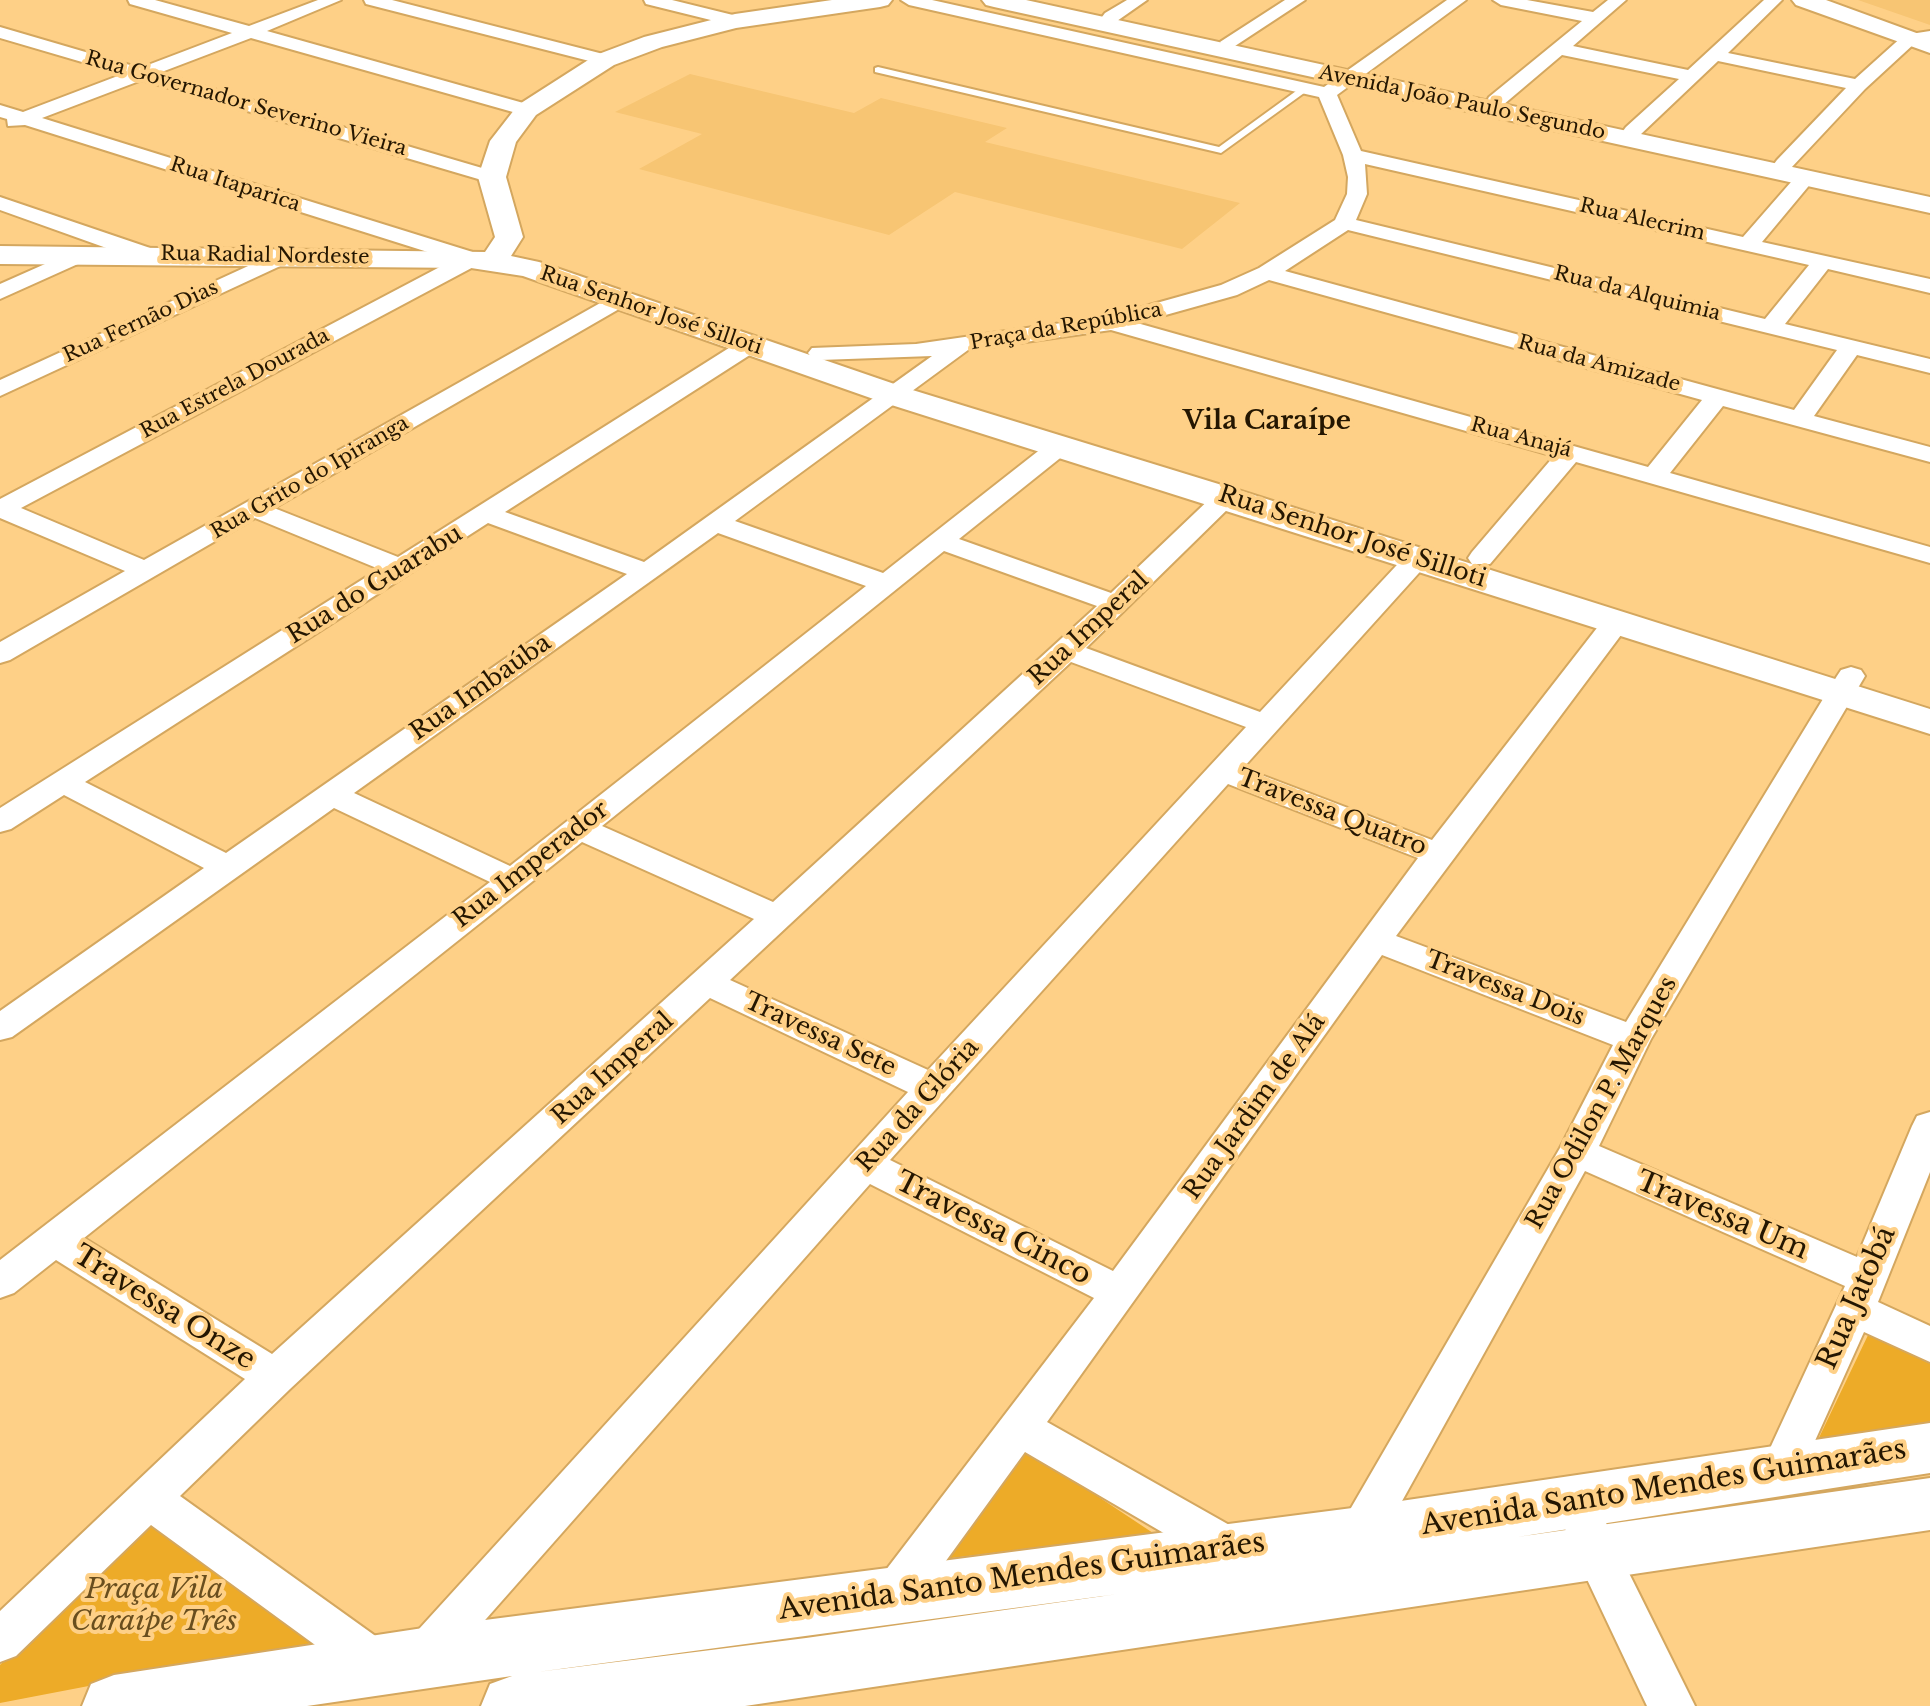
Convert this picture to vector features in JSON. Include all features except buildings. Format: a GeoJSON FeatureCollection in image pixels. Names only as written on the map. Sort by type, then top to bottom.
{"type":"FeatureCollection","features":[{"type":"Feature","properties":{"kind":"street"},"geometry":{"type":"LineString","coordinates":[[136,0],[527,110]]}},
{"type":"Feature","properties":{"kind":"street"},"geometry":{"type":"LineString","coordinates":[[0,127],[333,0]]}},
{"type":"Feature","properties":{"kind":"street"},"geometry":{"type":"LineString","coordinates":[[372,0],[605,60]]}},
{"type":"Feature","properties":{"kind":"street"},"geometry":{"type":"LineString","coordinates":[[652,0],[735,21]]}},
{"type":"Feature","properties":{"kind":"street"},"geometry":{"type":"LineString","coordinates":[[482,260],[509,237],[492,177],[503,141],[527,110],[565,83],[605,60],[653,42],[735,21],[880,0]]}},
{"type":"Feature","properties":{"kind":"street"},"geometry":{"type":"LineString","coordinates":[[909,0],[1334,82],[1458,0]]}},
{"type":"Feature","properties":{"kind":"street","name":"Avenida João Paulo Segundo"},"geometry":{"type":"LineString","coordinates":[[994,0],[1334,82],[1930,195]]}},
{"type":"Feature","properties":{"kind":"street","name":"Avenida João Paulo Segundo"},"geometry":{"type":"LineString","coordinates":[[1034,0],[1229,42],[1334,82],[1496,101],[1633,131],[1930,205]]}},
{"type":"Feature","properties":{"kind":"street"},"geometry":{"type":"LineString","coordinates":[[1111,17],[1139,0]]}},
{"type":"Feature","properties":{"kind":"street"},"geometry":{"type":"LineString","coordinates":[[1229,42],[1297,0]]}},
{"type":"Feature","properties":{"kind":"street"},"geometry":{"type":"LineString","coordinates":[[1501,0],[1595,18]]}},
{"type":"Feature","properties":{"kind":"street"},"geometry":{"type":"LineString","coordinates":[[1496,101],[1618,0]]}},
{"type":"Feature","properties":{"kind":"street"},"geometry":{"type":"LineString","coordinates":[[1633,131],[1774,0]]}},
{"type":"Feature","properties":{"kind":"street"},"geometry":{"type":"LineString","coordinates":[[1804,0],[1925,38]]}},
{"type":"Feature","properties":{"kind":"street"},"geometry":{"type":"LineString","coordinates":[[1837,0],[1925,38]]}},
{"type":"Feature","properties":{"kind":"street","name":"Rua Governador Severino Vieira"},"geometry":{"type":"LineString","coordinates":[[0,32],[492,177]]}},
{"type":"Feature","properties":{"kind":"street"},"geometry":{"type":"LineString","coordinates":[[1749,244],[1794,171],[1859,85],[1925,38]]}},
{"type":"Feature","properties":{"kind":"street"},"geometry":{"type":"LineString","coordinates":[[1559,49],[1693,76]]}},
{"type":"Feature","properties":{"kind":"street"},"geometry":{"type":"LineString","coordinates":[[1713,55],[1859,85]]}},
{"type":"Feature","properties":{"kind":"street"},"geometry":{"type":"LineString","coordinates":[[1334,82],[1330,107],[1353,155],[1358,177],[1357,194],[1344,223]]}},
{"type":"Feature","properties":{"kind":"street","name":"Rua Itaparica"},"geometry":{"type":"LineString","coordinates":[[0,111],[482,260]]}},
{"type":"Feature","properties":{"kind":"street","name":"Rua Alecrim"},"geometry":{"type":"LineString","coordinates":[[1353,155],[1930,286]]}},
{"type":"Feature","properties":{"kind":"street"},"geometry":{"type":"LineString","coordinates":[[0,203],[148,255]]}},
{"type":"Feature","properties":{"kind":"street","name":"Praça da República"},"geometry":{"type":"LineString","coordinates":[[820,353],[863,354],[960,346],[1112,323],[1229,290],[1267,273],[1344,223]]}},
{"type":"Feature","properties":{"kind":"street","name":"Rua da Alquimia"},"geometry":{"type":"LineString","coordinates":[[1344,223],[1930,366]]}},
{"type":"Feature","properties":{"kind":"street"},"geometry":{"type":"LineString","coordinates":[[0,292],[81,254]]}},
{"type":"Feature","properties":{"kind":"street","name":"Rua Radial Nordeste"},"geometry":{"type":"LineString","coordinates":[[0,255],[482,260],[529,268]]}},
{"type":"Feature","properties":{"kind":"street","name":"Rua Fernão Dias"},"geometry":{"type":"LineString","coordinates":[[0,389],[283,256]]}},
{"type":"Feature","properties":{"kind":"street","name":"Rua Estrela Dourada"},"geometry":{"type":"LineString","coordinates":[[0,509],[482,260]]}},
{"type":"Feature","properties":{"kind":"street"},"geometry":{"type":"LineString","coordinates":[[1771,327],[1823,261]]}},
{"type":"Feature","properties":{"kind":"street","name":"Rua Senhor José Silloti"},"geometry":{"type":"LineString","coordinates":[[529,268],[760,350],[903,388],[1481,558],[1846,685],[1930,722]]}},
{"type":"Feature","properties":{"kind":"street","name":"Rua da Amizade"},"geometry":{"type":"LineString","coordinates":[[1267,273],[1930,455]]}},
{"type":"Feature","properties":{"kind":"street","name":"Rua Grito do Ipiranga"},"geometry":{"type":"LineString","coordinates":[[0,654],[618,300]]}},
{"type":"Feature","properties":{"kind":"street","name":"Rua Anajá"},"geometry":{"type":"LineString","coordinates":[[1112,323],[1930,555]]}},
{"type":"Feature","properties":{"kind":"street","name":"Rua Imbaúba"},"geometry":{"type":"LineString","coordinates":[[0,1028],[716,523],[960,346]]}},
{"type":"Feature","properties":{"kind":"street"},"geometry":{"type":"LineString","coordinates":[[1800,419],[1851,347]]}},
{"type":"Feature","properties":{"kind":"street","name":"Rua Senhor José Silloti"},"geometry":{"type":"LineString","coordinates":[[760,350],[820,353],[903,388],[1060,446],[1617,621],[1846,685],[1930,701]]}},
{"type":"Feature","properties":{"kind":"street","name":"Rua do Guarabu"},"geometry":{"type":"LineString","coordinates":[[0,822],[487,514],[760,350]]}},
{"type":"Feature","properties":{"kind":"street"},"geometry":{"type":"LineString","coordinates":[[1655,475],[1717,397]]}},
{"type":"Feature","properties":{"kind":"street","name":"Rua Imperador"},"geometry":{"type":"LineString","coordinates":[[0,1282],[322,1032],[1060,446]]}},
{"type":"Feature","properties":{"kind":"street"},"geometry":{"type":"LineString","coordinates":[[1481,558],[1571,452]]}},
{"type":"Feature","properties":{"kind":"street","name":"Rua Imperal"},"geometry":{"type":"LineString","coordinates":[[0,1641],[275,1377],[1067,651],[1226,497]]}},
{"type":"Feature","properties":{"kind":"street"},"geometry":{"type":"LineString","coordinates":[[0,509],[147,571]]}},
{"type":"Feature","properties":{"kind":"street"},"geometry":{"type":"LineString","coordinates":[[255,509],[401,568]]}},
{"type":"Feature","properties":{"kind":"street"},"geometry":{"type":"LineString","coordinates":[[487,514],[647,572]]}},
{"type":"Feature","properties":{"kind":"street"},"geometry":{"type":"LineString","coordinates":[[716,523],[887,584]]}},
{"type":"Feature","properties":{"kind":"street"},"geometry":{"type":"LineString","coordinates":[[940,541],[1117,604]]}},
{"type":"Feature","properties":{"kind":"street","name":"Rua da Glória"},"geometry":{"type":"LineString","coordinates":[[401,1661],[866,1165],[1418,558]]}},
{"type":"Feature","properties":{"kind":"street","name":"Rua Jardim de Alá"},"geometry":{"type":"LineString","coordinates":[[895,1594],[1120,1293],[1438,854],[1617,621]]}},
{"type":"Feature","properties":{"kind":"street"},"geometry":{"type":"LineString","coordinates":[[1067,651],[1267,725]]}},
{"type":"Feature","properties":{"kind":"street","name":"Rua Odilon P. Marques"},"geometry":{"type":"LineString","coordinates":[[1360,1534],[1577,1152],[1634,1039],[1846,685]]}},
{"type":"Feature","properties":{"kind":"street","name":"Travessa Quatro"},"geometry":{"type":"LineString","coordinates":[[1225,772],[1438,854]]}},
{"type":"Feature","properties":{"kind":"street"},"geometry":{"type":"LineString","coordinates":[[62,782],[230,868]]}},
{"type":"Feature","properties":{"kind":"street"},"geometry":{"type":"LineString","coordinates":[[331,794],[511,879]]}},
{"type":"Feature","properties":{"kind":"street"},"geometry":{"type":"LineString","coordinates":[[578,828],[778,917]]}},
{"type":"Feature","properties":{"kind":"street","name":"Travessa Dois"},"geometry":{"type":"LineString","coordinates":[[1375,940],[1634,1039]]}},
{"type":"Feature","properties":{"kind":"street","name":"Travessa Sete"},"geometry":{"type":"LineString","coordinates":[[707,983],[933,1088]]}},
{"type":"Feature","properties":{"kind":"street","name":"Rua Jatobá"},"geometry":{"type":"LineString","coordinates":[[1781,1470],[1861,1293],[1930,1126]]}},
{"type":"Feature","properties":{"kind":"street","name":"Travessa Um"},"geometry":{"type":"LineString","coordinates":[[1577,1152],[1861,1293],[1930,1345]]}},
{"type":"Feature","properties":{"kind":"street","name":"Travessa Cinco"},"geometry":{"type":"LineString","coordinates":[[866,1165],[1120,1293]]}},
{"type":"Feature","properties":{"kind":"street","name":"Travessa Onze"},"geometry":{"type":"LineString","coordinates":[[54,1239],[275,1377]]}},
{"type":"Feature","properties":{"kind":"street"},"geometry":{"type":"LineString","coordinates":[[1020,1428],[1231,1549]]}},
{"type":"Feature","properties":{"kind":"street","name":"Avenida Santo Mendes Guimarães"},"geometry":{"type":"LineString","coordinates":[[513,1706],[821,1665],[1587,1527],[1781,1470],[1930,1448]]}},
{"type":"Feature","properties":{"kind":"street"},"geometry":{"type":"LineString","coordinates":[[148,1498],[401,1661]]}},
{"type":"Feature","properties":{"kind":"street","name":"Avenida Santo Mendes Guimarães"},"geometry":{"type":"LineString","coordinates":[[114,1706],[401,1661],[1360,1534],[1587,1527],[1930,1504]]}},
{"type":"Feature","properties":{"kind":"street"},"geometry":{"type":"LineString","coordinates":[[1587,1527],[1671,1706]]}},
{"type":"Feature","properties":{"kind":"lane"},"geometry":{"type":"LineString","coordinates":[[887,65],[878,70],[1105,118],[1221,150],[1334,82]]}},
{"type":"Feature","properties":{"kind":"shaded area"},"geometry":{"type":"Polygon","coordinates":[[[1858,0],[1930,0],[1930,25],[1858,0]]]}},
{"type":"Feature","properties":{"kind":"shaded area"},"geometry":{"type":"Polygon","coordinates":[[[690,74],[854,113],[881,98],[1007,128],[985,142],[1240,203],[1182,249],[955,192],[889,235],[639,169],[702,134],[615,112],[690,74]]]}},
{"type":"Feature","properties":{"kind":"green space"},"geometry":{"type":"Polygon","coordinates":[[[1869,1333],[1930,1362],[1930,1429],[1815,1446],[1869,1333]]]}},
{"type":"Feature","properties":{"kind":"green space"},"geometry":{"type":"Polygon","coordinates":[[[1025,1448],[1153,1533],[944,1559],[1025,1448]]]}},
{"type":"Feature","properties":{"kind":"green space","name":"Praça Vila Caraípe Três"},"geometry":{"type":"Polygon","coordinates":[[[145,1520],[318,1642],[0,1703],[0,1665],[145,1520]]]}},
{"type":"Feature","properties":{"kind":"district","name":"Vila Caraípe"},"geometry":{"type":"Point","coordinates":[1267,422]}}]}
